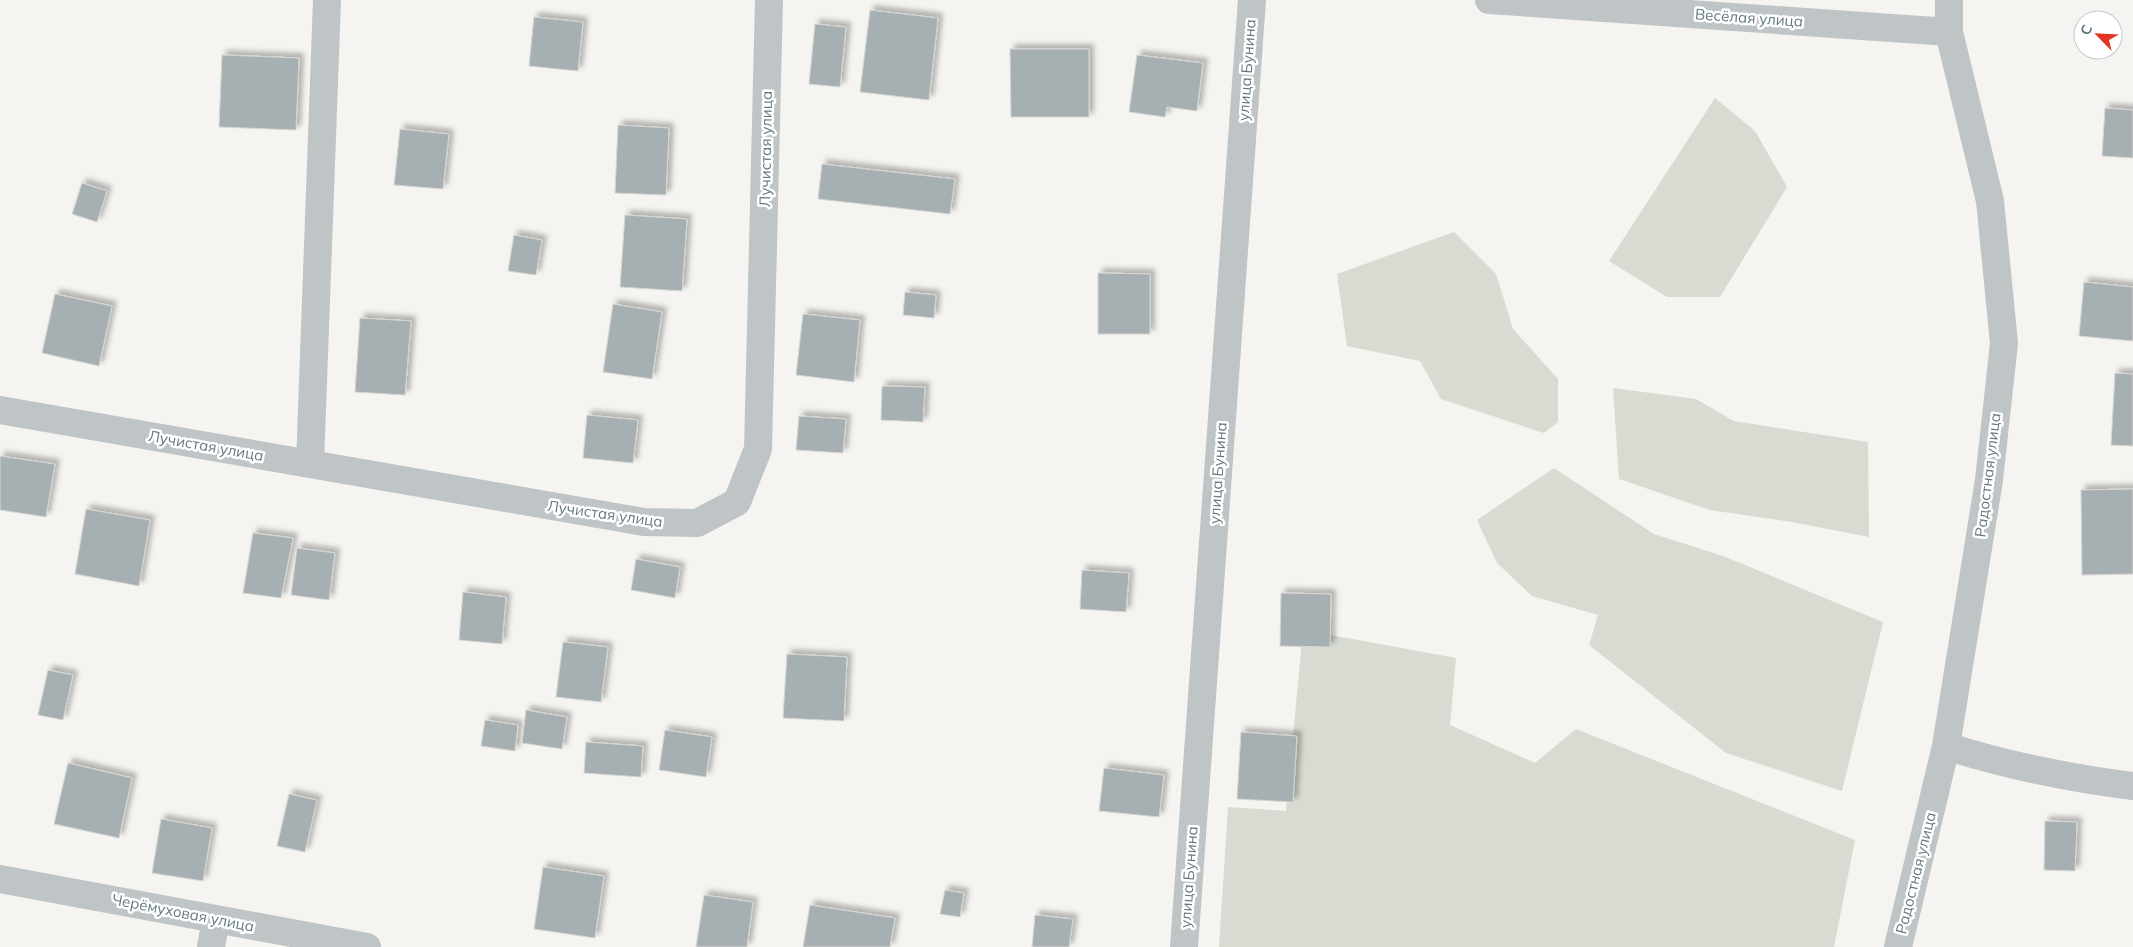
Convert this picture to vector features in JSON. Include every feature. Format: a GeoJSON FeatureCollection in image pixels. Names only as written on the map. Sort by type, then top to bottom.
{"type":"FeatureCollection","features":[{"type":"Feature","properties":{"kind":"street"},"geometry":{"type":"LineString","coordinates":[[310,464],[328,0]]}},
{"type":"Feature","properties":{"kind":"street","name":"Лучистая улица"},"geometry":{"type":"LineString","coordinates":[[0,410],[644,522],[697,524],[737,502],[758,449],[769,0]]}},
{"type":"Feature","properties":{"kind":"street","name":"улица Бунина"},"geometry":{"type":"LineString","coordinates":[[1184,947],[1252,0]]}},
{"type":"Feature","properties":{"kind":"street","name":"Весёлая улица"},"geometry":{"type":"LineString","coordinates":[[1489,0],[1949,32]]}},
{"type":"Feature","properties":{"kind":"street","name":"Радостная улица"},"geometry":{"type":"LineString","coordinates":[[1898,947],[1946,746],[1989,480],[2004,343],[1990,201],[1949,32],[1950,0]]}},
{"type":"Feature","properties":{"kind":"street"},"geometry":{"type":"LineString","coordinates":[[1946,746],[1999,763],[2077,779],[2133,786]]}},
{"type":"Feature","properties":{"kind":"street","name":"Черёмуховая улица"},"geometry":{"type":"LineString","coordinates":[[0,879],[367,947]]}},
{"type":"Feature","properties":{"kind":"street"},"geometry":{"type":"LineString","coordinates":[[212,947],[216,919]]}},
{"type":"Feature","properties":{"kind":"shaded area"},"geometry":{"type":"Polygon","coordinates":[[[1715,98],[1755,131],[1787,187],[1720,297],[1667,297],[1609,261],[1715,98]]]}},
{"type":"Feature","properties":{"kind":"shaded area"},"geometry":{"type":"Polygon","coordinates":[[[1454,232],[1496,274],[1513,329],[1558,379],[1558,422],[1544,433],[1441,399],[1420,361],[1347,346],[1337,274],[1454,232]]]}},
{"type":"Feature","properties":{"kind":"shaded area"},"geometry":{"type":"Polygon","coordinates":[[[1613,388],[1696,399],[1734,421],[1868,442],[1869,537],[1792,522],[1710,510],[1619,479],[1613,388]]]}},
{"type":"Feature","properties":{"kind":"shaded area"},"geometry":{"type":"Polygon","coordinates":[[[1554,468],[1654,534],[1723,556],[1883,622],[1842,791],[1726,753],[1589,645],[1598,615],[1532,596],[1497,563],[1477,520],[1554,468]]]}},
{"type":"Feature","properties":{"kind":"shaded area"},"geometry":{"type":"Polygon","coordinates":[[[1303,630],[1456,658],[1450,725],[1535,763],[1576,729],[1855,840],[1834,947],[1219,947],[1228,807],[1286,811],[1303,630]]]}},
{"type":"Feature","properties":{"kind":"building"},"geometry":{"type":"Polygon","coordinates":[[[870,10],[938,18],[929,100],[860,92],[870,10]]]}},
{"type":"Feature","properties":{"kind":"building"},"geometry":{"type":"Polygon","coordinates":[[[534,17],[583,22],[578,71],[529,66],[534,17]]]}},
{"type":"Feature","properties":{"kind":"building"},"geometry":{"type":"Polygon","coordinates":[[[815,24],[846,27],[840,87],[809,84],[815,24]]]}},
{"type":"Feature","properties":{"kind":"building"},"geometry":{"type":"Polygon","coordinates":[[[1010,49],[1089,49],[1089,117],[1011,117],[1010,49]]]}},
{"type":"Feature","properties":{"kind":"building"},"geometry":{"type":"Polygon","coordinates":[[[222,55],[299,58],[296,130],[219,127],[222,55]]]}},
{"type":"Feature","properties":{"kind":"building"},"geometry":{"type":"Polygon","coordinates":[[[1137,55],[1203,63],[1197,111],[1167,107],[1165,117],[1129,112],[1137,55]]]}},
{"type":"Feature","properties":{"kind":"building"},"geometry":{"type":"Polygon","coordinates":[[[2105,108],[2133,110],[2133,158],[2102,156],[2105,108]]]}},
{"type":"Feature","properties":{"kind":"building"},"geometry":{"type":"Polygon","coordinates":[[[618,125],[669,128],[666,195],[615,193],[618,125]]]}},
{"type":"Feature","properties":{"kind":"building"},"geometry":{"type":"Polygon","coordinates":[[[400,129],[449,134],[443,189],[394,185],[400,129]]]}},
{"type":"Feature","properties":{"kind":"building"},"geometry":{"type":"Polygon","coordinates":[[[822,164],[955,179],[950,214],[818,199],[822,164]]]}},
{"type":"Feature","properties":{"kind":"building"},"geometry":{"type":"Polygon","coordinates":[[[82,183],[107,191],[97,222],[72,214],[82,183]]]}},
{"type":"Feature","properties":{"kind":"building"},"geometry":{"type":"Polygon","coordinates":[[[625,215],[687,219],[682,291],[620,287],[625,215]]]}},
{"type":"Feature","properties":{"kind":"building"},"geometry":{"type":"Polygon","coordinates":[[[514,235],[542,240],[536,275],[508,271],[514,235]]]}},
{"type":"Feature","properties":{"kind":"building"},"geometry":{"type":"Polygon","coordinates":[[[1098,273],[1150,274],[1150,334],[1098,334],[1098,273]]]}},
{"type":"Feature","properties":{"kind":"building"},"geometry":{"type":"Polygon","coordinates":[[[2084,282],[2133,287],[2133,341],[2079,336],[2084,282]]]}},
{"type":"Feature","properties":{"kind":"building"},"geometry":{"type":"Polygon","coordinates":[[[905,292],[936,295],[934,318],[903,315],[905,292]]]}},
{"type":"Feature","properties":{"kind":"building"},"geometry":{"type":"Polygon","coordinates":[[[55,294],[112,306],[99,366],[42,353],[55,294]]]}},
{"type":"Feature","properties":{"kind":"building"},"geometry":{"type":"Polygon","coordinates":[[[613,304],[662,312],[652,379],[603,372],[613,304]]]}},
{"type":"Feature","properties":{"kind":"building"},"geometry":{"type":"Polygon","coordinates":[[[803,314],[860,320],[854,382],[796,375],[803,314]]]}},
{"type":"Feature","properties":{"kind":"building"},"geometry":{"type":"Polygon","coordinates":[[[360,318],[411,321],[405,395],[355,392],[360,318]]]}},
{"type":"Feature","properties":{"kind":"building"},"geometry":{"type":"Polygon","coordinates":[[[2115,373],[2133,374],[2133,446],[2111,445],[2115,373]]]}},
{"type":"Feature","properties":{"kind":"building"},"geometry":{"type":"Polygon","coordinates":[[[882,386],[925,387],[923,422],[881,420],[882,386]]]}},
{"type":"Feature","properties":{"kind":"building"},"geometry":{"type":"Polygon","coordinates":[[[587,415],[638,420],[633,463],[583,458],[587,415]]]}},
{"type":"Feature","properties":{"kind":"building"},"geometry":{"type":"Polygon","coordinates":[[[799,416],[846,419],[843,453],[796,450],[799,416]]]}},
{"type":"Feature","properties":{"kind":"building"},"geometry":{"type":"Polygon","coordinates":[[[0,456],[55,464],[46,517],[0,510],[0,456]]]}},
{"type":"Feature","properties":{"kind":"building"},"geometry":{"type":"Polygon","coordinates":[[[2133,489],[2133,574],[2082,575],[2081,490],[2133,489]]]}},
{"type":"Feature","properties":{"kind":"building"},"geometry":{"type":"Polygon","coordinates":[[[86,509],[150,520],[139,586],[75,574],[86,509]]]}},
{"type":"Feature","properties":{"kind":"building"},"geometry":{"type":"Polygon","coordinates":[[[253,533],[293,538],[281,598],[243,593],[253,533]]]}},
{"type":"Feature","properties":{"kind":"building"},"geometry":{"type":"Polygon","coordinates":[[[297,548],[335,553],[329,600],[291,595],[297,548]]]}},
{"type":"Feature","properties":{"kind":"building"},"geometry":{"type":"Polygon","coordinates":[[[636,559],[680,567],[675,598],[631,590],[636,559]]]}},
{"type":"Feature","properties":{"kind":"building"},"geometry":{"type":"Polygon","coordinates":[[[1082,570],[1129,573],[1126,612],[1080,609],[1082,570]]]}},
{"type":"Feature","properties":{"kind":"building"},"geometry":{"type":"Polygon","coordinates":[[[463,592],[506,597],[502,644],[459,640],[463,592]]]}},
{"type":"Feature","properties":{"kind":"building"},"geometry":{"type":"Polygon","coordinates":[[[1281,593],[1331,594],[1330,647],[1280,646],[1281,593]]]}},
{"type":"Feature","properties":{"kind":"building"},"geometry":{"type":"Polygon","coordinates":[[[563,642],[608,647],[601,702],[556,697],[563,642]]]}},
{"type":"Feature","properties":{"kind":"building"},"geometry":{"type":"Polygon","coordinates":[[[787,654],[847,657],[844,721],[783,718],[787,654]]]}},
{"type":"Feature","properties":{"kind":"building"},"geometry":{"type":"Polygon","coordinates":[[[48,670],[73,675],[63,720],[38,715],[48,670]]]}},
{"type":"Feature","properties":{"kind":"building"},"geometry":{"type":"Polygon","coordinates":[[[526,710],[567,717],[562,749],[522,743],[526,710]]]}},
{"type":"Feature","properties":{"kind":"building"},"geometry":{"type":"Polygon","coordinates":[[[485,720],[518,725],[515,751],[481,746],[485,720]]]}},
{"type":"Feature","properties":{"kind":"building"},"geometry":{"type":"Polygon","coordinates":[[[665,730],[712,737],[706,777],[659,770],[665,730]]]}},
{"type":"Feature","properties":{"kind":"building"},"geometry":{"type":"Polygon","coordinates":[[[1241,732],[1297,736],[1293,802],[1237,799],[1241,732]]]}},
{"type":"Feature","properties":{"kind":"building"},"geometry":{"type":"Polygon","coordinates":[[[586,742],[643,746],[641,777],[584,773],[586,742]]]}},
{"type":"Feature","properties":{"kind":"building"},"geometry":{"type":"Polygon","coordinates":[[[68,763],[132,778],[119,838],[54,824],[68,763]]]}},
{"type":"Feature","properties":{"kind":"building"},"geometry":{"type":"Polygon","coordinates":[[[1104,768],[1164,775],[1159,817],[1099,811],[1104,768]]]}},
{"type":"Feature","properties":{"kind":"building"},"geometry":{"type":"Polygon","coordinates":[[[289,794],[317,800],[305,852],[277,846],[289,794]]]}},
{"type":"Feature","properties":{"kind":"building"},"geometry":{"type":"Polygon","coordinates":[[[161,819],[212,828],[203,881],[152,873],[161,819]]]}},
{"type":"Feature","properties":{"kind":"building"},"geometry":{"type":"Polygon","coordinates":[[[2045,821],[2077,822],[2075,871],[2044,870],[2045,821]]]}},
{"type":"Feature","properties":{"kind":"building"},"geometry":{"type":"Polygon","coordinates":[[[543,867],[604,876],[595,938],[534,929],[543,867]]]}},
{"type":"Feature","properties":{"kind":"building"},"geometry":{"type":"Polygon","coordinates":[[[945,890],[964,893],[960,917],[940,914],[945,890]]]}},
{"type":"Feature","properties":{"kind":"building"},"geometry":{"type":"Polygon","coordinates":[[[704,895],[753,902],[747,947],[696,947],[704,895]]]}},
{"type":"Feature","properties":{"kind":"building"},"geometry":{"type":"Polygon","coordinates":[[[810,905],[895,918],[890,947],[803,947],[810,905]]]}},
{"type":"Feature","properties":{"kind":"building"},"geometry":{"type":"Polygon","coordinates":[[[1035,915],[1073,919],[1069,947],[1032,947],[1035,915]]]}}]}
